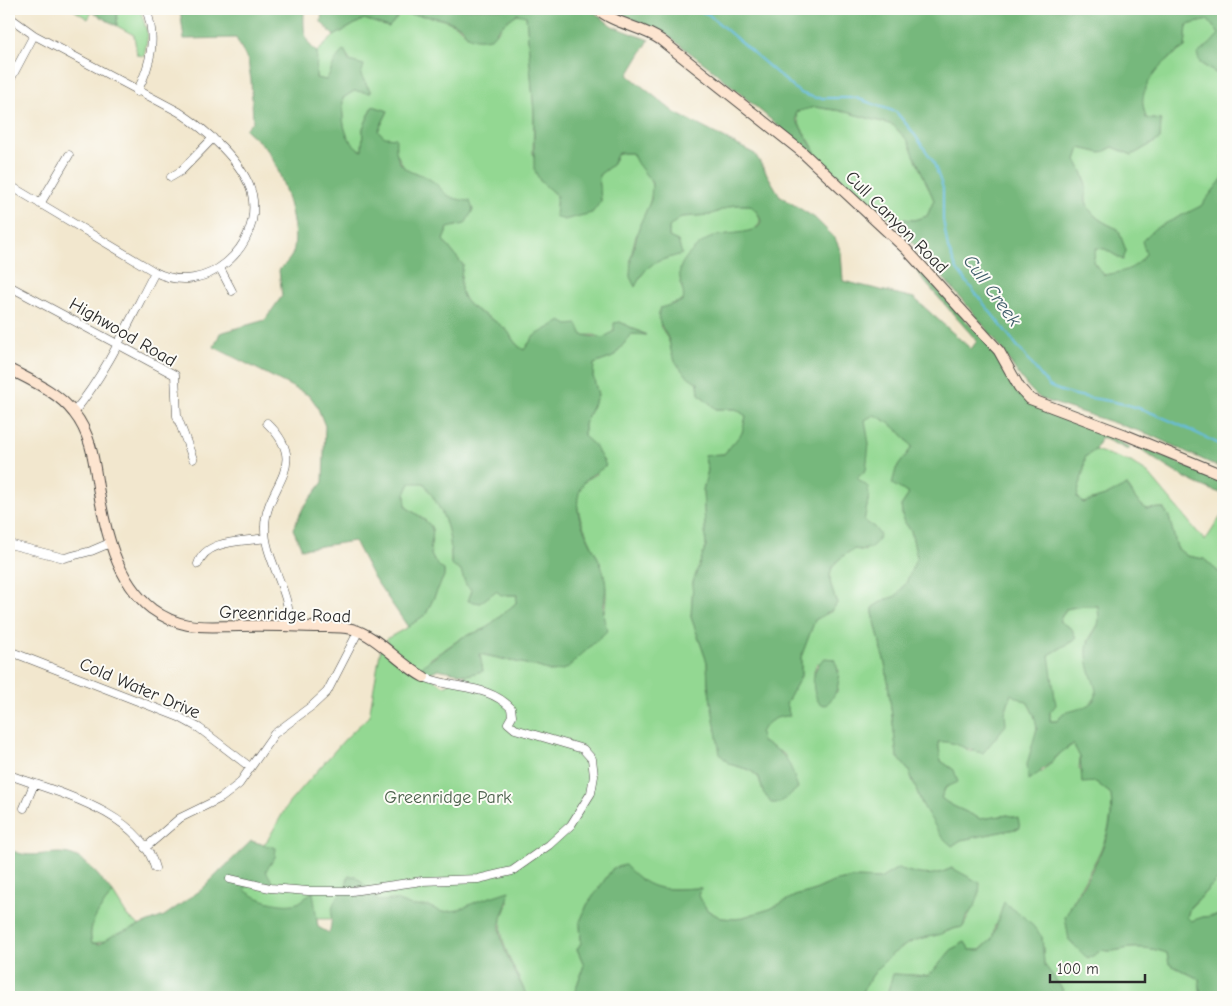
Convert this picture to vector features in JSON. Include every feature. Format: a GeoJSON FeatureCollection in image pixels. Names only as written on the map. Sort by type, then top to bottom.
{"type":"FeatureCollection","features":[{"type":"Feature","properties":{"kind":"street"},"geometry":{"type":"LineString","coordinates":[[137,92],[146,73],[152,50],[153,33],[146,9]]}},
{"type":"Feature","properties":{"kind":"street","name":"Cull Canyon Road"},"geometry":{"type":"LineString","coordinates":[[598,9],[616,20],[646,30],[661,40],[801,151],[905,248],[972,320],[999,351],[1019,386],[1030,399],[1126,435],[1223,475]]}},
{"type":"Feature","properties":{"kind":"street"},"geometry":{"type":"LineString","coordinates":[[9,16],[34,35],[137,92],[179,112],[212,138],[242,172],[252,200],[251,222],[244,242],[234,257],[220,268],[204,276],[188,279],[172,278],[155,272],[9,185]]}},
{"type":"Feature","properties":{"kind":"street"},"geometry":{"type":"LineString","coordinates":[[9,82],[34,35]]}},
{"type":"Feature","properties":{"kind":"street"},"geometry":{"type":"LineString","coordinates":[[171,177],[181,171],[212,138]]}},
{"type":"Feature","properties":{"kind":"street"},"geometry":{"type":"LineString","coordinates":[[40,204],[69,155]]}},
{"type":"Feature","properties":{"kind":"street"},"geometry":{"type":"LineString","coordinates":[[220,268],[232,291]]}},
{"type":"Feature","properties":{"kind":"street"},"geometry":{"type":"LineString","coordinates":[[74,412],[86,398],[155,272]]}},
{"type":"Feature","properties":{"kind":"street","name":"Highwood Road"},"geometry":{"type":"LineString","coordinates":[[9,286],[175,375],[177,416],[193,460]]}},
{"type":"Feature","properties":{"kind":"street","name":"Greenridge Road"},"geometry":{"type":"LineString","coordinates":[[9,369],[54,394],[74,412],[90,443],[110,543],[135,591],[152,608],[178,623],[203,628],[290,626],[343,628],[358,632],[373,639],[399,662],[424,677],[433,681],[483,690],[495,695],[511,708],[512,716],[508,723],[514,729],[583,749],[592,759],[594,776],[591,793],[571,825],[525,864],[512,871],[492,877],[422,881],[343,891],[270,888],[230,879]]}},
{"type":"Feature","properties":{"kind":"street"},"geometry":{"type":"LineString","coordinates":[[267,423],[277,433],[286,459],[283,478],[266,515],[265,538],[288,601],[290,626]]}},
{"type":"Feature","properties":{"kind":"street"},"geometry":{"type":"LineString","coordinates":[[198,564],[200,556],[210,547],[265,538]]}},
{"type":"Feature","properties":{"kind":"street"},"geometry":{"type":"LineString","coordinates":[[9,544],[64,558],[91,551],[110,543]]}},
{"type":"Feature","properties":{"kind":"street"},"geometry":{"type":"LineString","coordinates":[[145,848],[180,818],[231,791],[239,784],[274,734],[327,692],[358,632]]}},
{"type":"Feature","properties":{"kind":"street","name":"Cold Water Drive"},"geometry":{"type":"LineString","coordinates":[[9,651],[178,717],[199,728],[250,768]]}},
{"type":"Feature","properties":{"kind":"street"},"geometry":{"type":"LineString","coordinates":[[9,775],[112,815],[145,848],[152,858],[155,868]]}},
{"type":"Feature","properties":{"kind":"street"},"geometry":{"type":"LineString","coordinates":[[24,808],[34,784]]}},
{"type":"Feature","properties":{"kind":"green space"},"geometry":{"type":"Polygon","coordinates":[[[72,9],[90,9],[92,12],[88,19],[72,9]]]}},
{"type":"Feature","properties":{"kind":"green space"},"geometry":{"type":"Polygon","coordinates":[[[90,9],[117,9],[117,26],[92,12],[90,9]]]}},
{"type":"Feature","properties":{"kind":"green space"},"geometry":{"type":"Polygon","coordinates":[[[117,9],[140,9],[148,35],[144,56],[137,55],[134,35],[117,26],[117,9]]]}},
{"type":"Feature","properties":{"kind":"green space"},"geometry":{"type":"Polygon","coordinates":[[[180,9],[304,9],[306,38],[317,52],[316,78],[326,80],[336,60],[344,50],[349,61],[364,65],[361,75],[371,93],[354,91],[343,98],[343,121],[350,141],[362,151],[363,128],[373,106],[388,111],[378,131],[385,137],[396,138],[398,158],[403,166],[411,172],[423,175],[433,181],[453,198],[470,201],[473,210],[465,224],[448,228],[443,240],[463,265],[461,290],[464,298],[469,305],[509,332],[519,347],[524,350],[534,336],[561,321],[568,325],[577,324],[582,335],[603,338],[614,331],[614,323],[620,322],[646,335],[632,334],[613,357],[594,364],[593,376],[598,395],[584,424],[584,436],[594,445],[606,465],[585,481],[579,493],[578,504],[583,528],[604,574],[606,589],[603,609],[608,630],[566,669],[553,672],[535,666],[480,654],[483,671],[467,675],[438,669],[424,676],[422,666],[463,637],[485,629],[516,603],[517,595],[501,595],[496,591],[480,603],[468,601],[472,590],[466,585],[461,571],[451,565],[448,531],[437,503],[424,483],[410,483],[405,494],[406,507],[427,522],[432,529],[432,557],[444,570],[444,576],[426,614],[408,627],[372,575],[354,541],[302,549],[293,529],[303,508],[323,482],[325,426],[317,406],[310,396],[214,347],[220,333],[265,320],[282,296],[279,270],[292,255],[294,245],[293,219],[285,189],[275,163],[268,150],[245,129],[253,121],[251,80],[248,61],[236,38],[184,39],[180,9]]]}},
{"type":"Feature","properties":{"kind":"green space"},"geometry":{"type":"Polygon","coordinates":[[[322,9],[590,9],[612,26],[649,40],[628,75],[675,113],[755,154],[780,196],[815,218],[835,238],[841,252],[843,281],[914,298],[971,349],[977,341],[924,281],[912,262],[992,349],[1019,395],[1052,414],[1095,427],[1130,448],[1128,450],[1101,437],[1095,450],[1085,457],[1077,497],[1083,503],[1105,496],[1127,485],[1137,501],[1146,509],[1163,508],[1169,517],[1177,548],[1187,556],[1204,559],[1223,576],[1223,874],[1190,907],[1187,917],[1191,921],[1203,917],[1223,915],[1223,997],[1201,997],[1199,979],[1169,964],[1167,953],[1154,949],[1140,948],[1113,951],[1102,950],[1088,959],[1069,940],[1065,917],[1098,859],[1104,843],[1112,811],[1111,794],[1096,782],[1082,783],[1080,757],[1073,744],[1028,780],[1027,764],[1037,728],[1034,715],[1028,703],[1011,694],[1005,713],[1006,725],[983,753],[955,744],[938,742],[941,761],[954,770],[958,782],[945,788],[941,798],[980,819],[1008,815],[1018,818],[1020,828],[961,840],[952,846],[941,836],[922,804],[909,771],[897,756],[886,668],[873,613],[873,607],[884,600],[896,596],[906,583],[917,557],[911,531],[903,520],[901,506],[909,494],[892,484],[896,469],[912,447],[896,428],[874,415],[865,420],[869,444],[866,470],[857,478],[868,487],[869,496],[864,521],[874,527],[880,535],[870,548],[854,549],[834,565],[830,577],[837,603],[832,610],[815,620],[801,657],[801,676],[786,704],[790,716],[773,720],[760,732],[762,742],[778,751],[787,760],[798,788],[780,803],[771,803],[763,792],[759,777],[750,770],[729,764],[720,754],[708,685],[707,662],[691,617],[693,582],[706,546],[703,490],[708,470],[704,455],[724,454],[742,433],[746,416],[736,409],[716,409],[699,394],[698,383],[685,374],[678,366],[671,351],[669,340],[660,323],[659,316],[660,308],[683,301],[680,271],[683,262],[690,253],[698,245],[712,237],[757,228],[761,223],[759,215],[750,205],[733,205],[710,215],[681,217],[669,227],[669,237],[678,241],[682,254],[649,267],[635,287],[630,277],[631,258],[640,224],[651,200],[652,183],[632,153],[618,153],[612,165],[599,175],[601,201],[592,213],[564,220],[555,216],[557,196],[540,181],[534,169],[534,112],[526,16],[517,14],[503,24],[491,38],[479,39],[473,39],[462,28],[448,21],[415,15],[400,15],[389,27],[364,19],[334,36],[321,22],[322,9]],[[1098,606],[1066,609],[1059,621],[1072,629],[1076,639],[1049,655],[1056,705],[1050,712],[1050,721],[1057,721],[1063,713],[1090,704],[1095,698],[1096,692],[1089,666],[1087,649],[1099,623],[1098,606]]]}},
{"type":"Feature","properties":{"kind":"green space"},"geometry":{"type":"Polygon","coordinates":[[[608,9],[1223,9],[1223,70],[1217,74],[1200,63],[1197,54],[1219,34],[1208,20],[1187,25],[1185,47],[1165,62],[1148,83],[1143,99],[1144,109],[1146,118],[1161,120],[1160,139],[1132,155],[1113,147],[1101,153],[1080,148],[1076,160],[1085,181],[1088,206],[1099,219],[1118,229],[1126,251],[1123,260],[1105,249],[1096,248],[1093,262],[1104,275],[1122,271],[1137,264],[1146,254],[1142,241],[1154,229],[1201,206],[1223,178],[1223,469],[1148,434],[1041,399],[1034,393],[980,321],[890,218],[914,220],[927,216],[934,200],[908,141],[893,125],[842,111],[815,107],[796,112],[796,120],[816,153],[810,153],[709,67],[663,32],[608,9]]]}},
{"type":"Feature","properties":{"kind":"green space","name":"Greenridge Park"},"geometry":{"type":"Polygon","coordinates":[[[412,14],[450,22],[463,30],[467,36],[498,32],[503,24],[517,14],[526,15],[534,112],[533,153],[540,181],[557,196],[556,205],[601,201],[599,175],[612,165],[618,153],[632,153],[651,183],[650,200],[633,246],[631,272],[635,286],[649,266],[672,257],[678,242],[669,237],[669,227],[681,217],[710,215],[733,205],[750,205],[760,219],[759,224],[750,231],[727,234],[680,283],[685,296],[683,301],[671,304],[660,326],[680,365],[698,383],[699,394],[716,409],[736,409],[746,416],[742,433],[724,454],[704,455],[708,470],[703,490],[706,546],[693,582],[691,617],[707,662],[708,685],[721,754],[729,764],[750,770],[759,778],[763,792],[798,788],[784,754],[762,742],[760,732],[770,720],[779,716],[801,676],[801,657],[815,620],[832,611],[837,603],[830,577],[834,565],[854,549],[865,551],[874,527],[864,521],[869,496],[857,478],[866,470],[865,420],[874,414],[896,428],[912,447],[896,469],[900,488],[909,494],[901,506],[903,520],[911,531],[917,557],[906,583],[896,596],[884,600],[873,607],[873,613],[886,668],[897,756],[909,771],[922,804],[952,846],[961,840],[1020,828],[1008,815],[980,819],[941,798],[954,770],[941,761],[938,741],[953,741],[971,752],[1005,713],[1011,693],[1028,703],[1035,715],[1037,728],[1034,745],[1041,773],[1063,751],[1074,744],[1080,757],[1079,769],[1111,794],[1111,810],[1105,839],[1100,852],[1071,905],[1069,940],[1088,959],[1102,950],[1113,951],[1140,948],[1154,949],[1167,953],[1169,964],[1199,979],[1201,997],[1058,997],[1063,990],[1044,964],[1042,937],[995,925],[992,939],[980,950],[970,950],[965,942],[952,949],[929,976],[894,974],[886,997],[860,997],[875,972],[889,957],[905,945],[963,927],[979,895],[952,868],[931,875],[925,875],[898,868],[880,879],[853,878],[833,882],[813,891],[795,896],[770,909],[737,919],[721,918],[707,910],[699,896],[701,888],[659,888],[643,881],[625,866],[613,868],[587,905],[580,922],[581,943],[577,949],[584,965],[573,997],[527,997],[506,950],[503,938],[501,926],[503,914],[509,902],[440,918],[311,919],[253,908],[224,871],[267,841],[288,804],[345,739],[369,716],[381,647],[444,686],[467,675],[483,671],[479,654],[535,666],[553,672],[599,623],[606,603],[604,576],[581,521],[578,507],[578,493],[584,482],[597,474],[594,445],[584,437],[584,424],[598,395],[593,376],[594,364],[613,357],[632,334],[645,334],[620,322],[614,331],[603,338],[594,335],[534,336],[524,350],[516,344],[506,330],[469,305],[461,290],[463,265],[443,240],[448,228],[452,200],[426,177],[410,172],[403,166],[395,150],[378,131],[388,111],[373,106],[363,128],[362,152],[350,141],[343,121],[343,98],[354,91],[371,92],[350,62],[345,51],[336,60],[326,80],[316,78],[317,52],[334,36],[364,19],[388,27],[400,15],[412,14]],[[817,663],[814,671],[815,694],[837,692],[839,670],[817,663]]]}},
{"type":"Feature","properties":{"kind":"green space"},"geometry":{"type":"Polygon","coordinates":[[[1208,20],[1219,34],[1200,63],[1217,74],[1223,70],[1223,178],[1201,206],[1181,217],[1139,265],[1123,272],[1104,275],[1093,262],[1096,248],[1105,249],[1123,260],[1126,251],[1118,229],[1099,219],[1088,206],[1085,181],[1076,160],[1080,148],[1101,153],[1113,147],[1132,155],[1160,139],[1161,120],[1146,119],[1142,99],[1147,83],[1171,56],[1185,47],[1187,25],[1208,20]]]}},
{"type":"Feature","properties":{"kind":"green space"},"geometry":{"type":"Polygon","coordinates":[[[815,107],[842,111],[893,125],[908,141],[934,200],[927,216],[914,220],[890,218],[810,153],[815,153],[799,123],[796,112],[815,107]]]}},
{"type":"Feature","properties":{"kind":"green space"},"geometry":{"type":"Polygon","coordinates":[[[1135,444],[1223,482],[1223,494],[1199,485],[1177,473],[1155,460],[1135,444]]]}},
{"type":"Feature","properties":{"kind":"green space"},"geometry":{"type":"Polygon","coordinates":[[[1095,450],[1131,462],[1149,474],[1205,541],[1223,513],[1223,576],[1204,559],[1187,556],[1177,548],[1169,517],[1163,508],[1146,509],[1137,501],[1127,486],[1083,503],[1077,496],[1085,457],[1095,450]]]}},
{"type":"Feature","properties":{"kind":"green space"},"geometry":{"type":"Polygon","coordinates":[[[410,483],[425,483],[442,513],[450,541],[451,565],[461,571],[466,585],[496,590],[501,595],[517,595],[516,603],[485,629],[463,637],[430,659],[424,676],[395,653],[386,639],[426,614],[444,576],[444,570],[432,557],[432,529],[429,524],[406,507],[405,494],[410,483]]]}},
{"type":"Feature","properties":{"kind":"green space"},"geometry":{"type":"Polygon","coordinates":[[[1098,606],[1099,623],[1088,641],[1091,672],[1097,685],[1096,697],[1087,707],[1057,721],[1050,721],[1049,655],[1076,639],[1072,629],[1059,622],[1066,609],[1098,606]]]}},
{"type":"Feature","properties":{"kind":"green space"},"geometry":{"type":"Polygon","coordinates":[[[825,658],[834,659],[839,678],[837,689],[826,705],[820,704],[813,686],[817,667],[825,658]]]}},
{"type":"Feature","properties":{"kind":"green space"},"geometry":{"type":"Polygon","coordinates":[[[251,841],[276,848],[275,857],[266,871],[273,883],[265,886],[253,883],[244,889],[261,899],[284,904],[299,902],[313,892],[318,927],[329,933],[333,904],[345,887],[348,876],[356,876],[378,901],[395,900],[412,906],[428,906],[442,912],[458,910],[509,891],[500,924],[501,933],[506,952],[527,997],[9,997],[9,849],[27,855],[69,854],[82,860],[92,868],[113,893],[96,916],[91,929],[92,943],[100,944],[112,936],[164,916],[201,890],[251,841]]]}},
{"type":"Feature","properties":{"kind":"green space"},"geometry":{"type":"Polygon","coordinates":[[[625,865],[643,881],[660,888],[701,888],[699,896],[707,910],[721,918],[737,919],[770,909],[795,896],[813,891],[833,882],[853,878],[880,879],[898,868],[931,874],[952,868],[980,883],[979,895],[975,906],[966,917],[963,927],[905,945],[889,957],[875,972],[860,997],[573,997],[584,965],[577,949],[581,943],[580,922],[587,905],[613,868],[625,865]]]}},
{"type":"Feature","properties":{"kind":"green space"},"geometry":{"type":"Polygon","coordinates":[[[1223,874],[1223,915],[1203,917],[1191,921],[1187,917],[1190,908],[1223,874]]]}},
{"type":"Feature","properties":{"kind":"green space"},"geometry":{"type":"Polygon","coordinates":[[[113,893],[128,917],[140,926],[109,939],[92,943],[91,929],[93,923],[113,893]]]}},
{"type":"Feature","properties":{"kind":"green space"},"geometry":{"type":"Polygon","coordinates":[[[1004,902],[1029,921],[1042,937],[1044,964],[1063,990],[1058,997],[886,997],[893,974],[929,976],[952,949],[965,942],[970,950],[981,950],[992,939],[1004,902]]]}},
{"type":"Feature","properties":{"kind":"waterway","name":"Cull Creek"},"geometry":{"type":"LineString","coordinates":[[693,9],[708,14],[800,93],[816,98],[856,98],[896,112],[933,161],[943,188],[943,220],[948,248],[957,270],[1049,386],[1080,396],[1124,404],[1146,411],[1223,446]]}}]}
